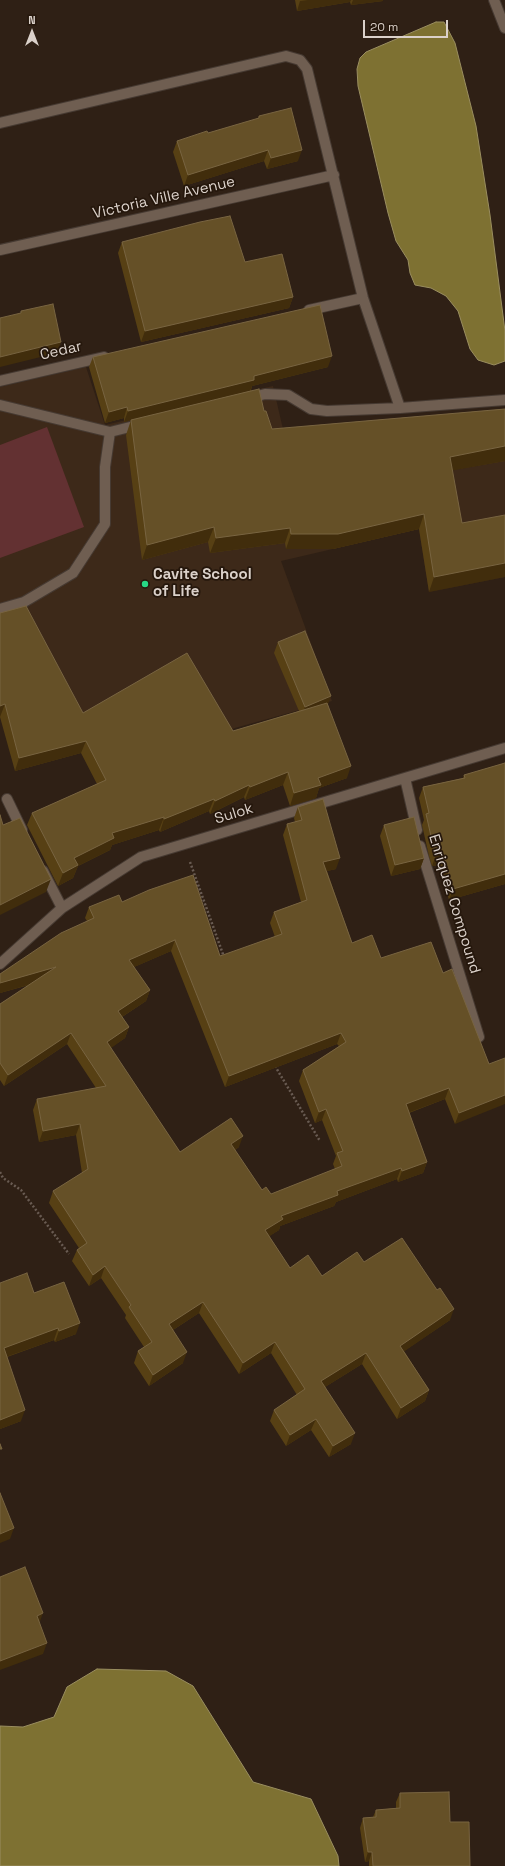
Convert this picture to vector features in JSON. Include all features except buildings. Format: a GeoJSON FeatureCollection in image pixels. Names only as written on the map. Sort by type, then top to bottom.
{"type":"FeatureCollection","features":[{"type":"Feature","properties":{"kind":"street"},"geometry":{"type":"LineString","coordinates":[[494,0],[505,28]]}},
{"type":"Feature","properties":{"kind":"street"},"geometry":{"type":"LineString","coordinates":[[0,123],[286,56],[300,60],[307,69],[363,298],[400,408]]}},
{"type":"Feature","properties":{"kind":"street","name":"Victoria Ville Avenue"},"geometry":{"type":"LineString","coordinates":[[0,250],[334,175]]}},
{"type":"Feature","properties":{"kind":"street"},"geometry":{"type":"LineString","coordinates":[[301,312],[363,298]]}},
{"type":"Feature","properties":{"kind":"street","name":"Cedar"},"geometry":{"type":"LineString","coordinates":[[0,381],[116,354]]}},
{"type":"Feature","properties":{"kind":"street"},"geometry":{"type":"LineString","coordinates":[[234,402],[265,394],[288,395],[311,409],[327,411],[400,408],[505,400]]}},
{"type":"Feature","properties":{"kind":"street"},"geometry":{"type":"LineString","coordinates":[[0,405],[110,432],[149,423]]}},
{"type":"Feature","properties":{"kind":"street"},"geometry":{"type":"LineString","coordinates":[[0,609],[24,602],[73,573],[105,524],[105,467],[110,432]]}},
{"type":"Feature","properties":{"kind":"street","name":"Sulok"},"geometry":{"type":"LineString","coordinates":[[0,964],[62,908],[141,857],[505,748]]}},
{"type":"Feature","properties":{"kind":"street","name":"Enriquez Compound"},"geometry":{"type":"LineString","coordinates":[[405,778],[423,858],[479,1037]]}},
{"type":"Feature","properties":{"kind":"street"},"geometry":{"type":"LineString","coordinates":[[7,799],[28,840]]}},
{"type":"Feature","properties":{"kind":"street"},"geometry":{"type":"LineString","coordinates":[[38,861],[62,908]]}},
{"type":"Feature","properties":{"kind":"path"},"geometry":{"type":"LineString","coordinates":[[184,844],[227,964]]}},
{"type":"Feature","properties":{"kind":"path"},"geometry":{"type":"LineString","coordinates":[[273,1062],[320,1141]]}},
{"type":"Feature","properties":{"kind":"path"},"geometry":{"type":"LineString","coordinates":[[0,1172],[4,1178],[21,1190],[69,1254]]}},
{"type":"Feature","properties":{"kind":"shaded area"},"geometry":{"type":"Polygon","coordinates":[[[436,22],[444,22],[455,43],[476,126],[490,215],[505,331],[505,361],[494,365],[478,360],[470,349],[458,311],[446,296],[431,288],[415,285],[410,273],[408,260],[396,241],[358,86],[357,69],[360,58],[366,52],[436,22]]]}},
{"type":"Feature","properties":{"kind":"shaded area","name":"Cavite School of Life"},"geometry":{"type":"Polygon","coordinates":[[[86,367],[105,425],[273,386],[286,442],[505,409],[505,577],[429,592],[419,529],[281,561],[332,701],[235,728],[222,734],[69,731],[52,701],[0,717],[0,387],[86,367]]]}},
{"type":"Feature","properties":{"kind":"shaded area"},"geometry":{"type":"Polygon","coordinates":[[[47,427],[84,527],[0,558],[0,445],[47,427]]]}},
{"type":"Feature","properties":{"kind":"shaded area"},"geometry":{"type":"Polygon","coordinates":[[[97,1669],[166,1671],[193,1686],[253,1782],[311,1799],[338,1856],[339,1866],[0,1866],[0,1726],[23,1727],[54,1717],[67,1687],[97,1669]]]}},
{"type":"Feature","properties":{"kind":"place","name":"Cavite School of Life"},"geometry":{"type":"Point","coordinates":[145,584]}}]}
